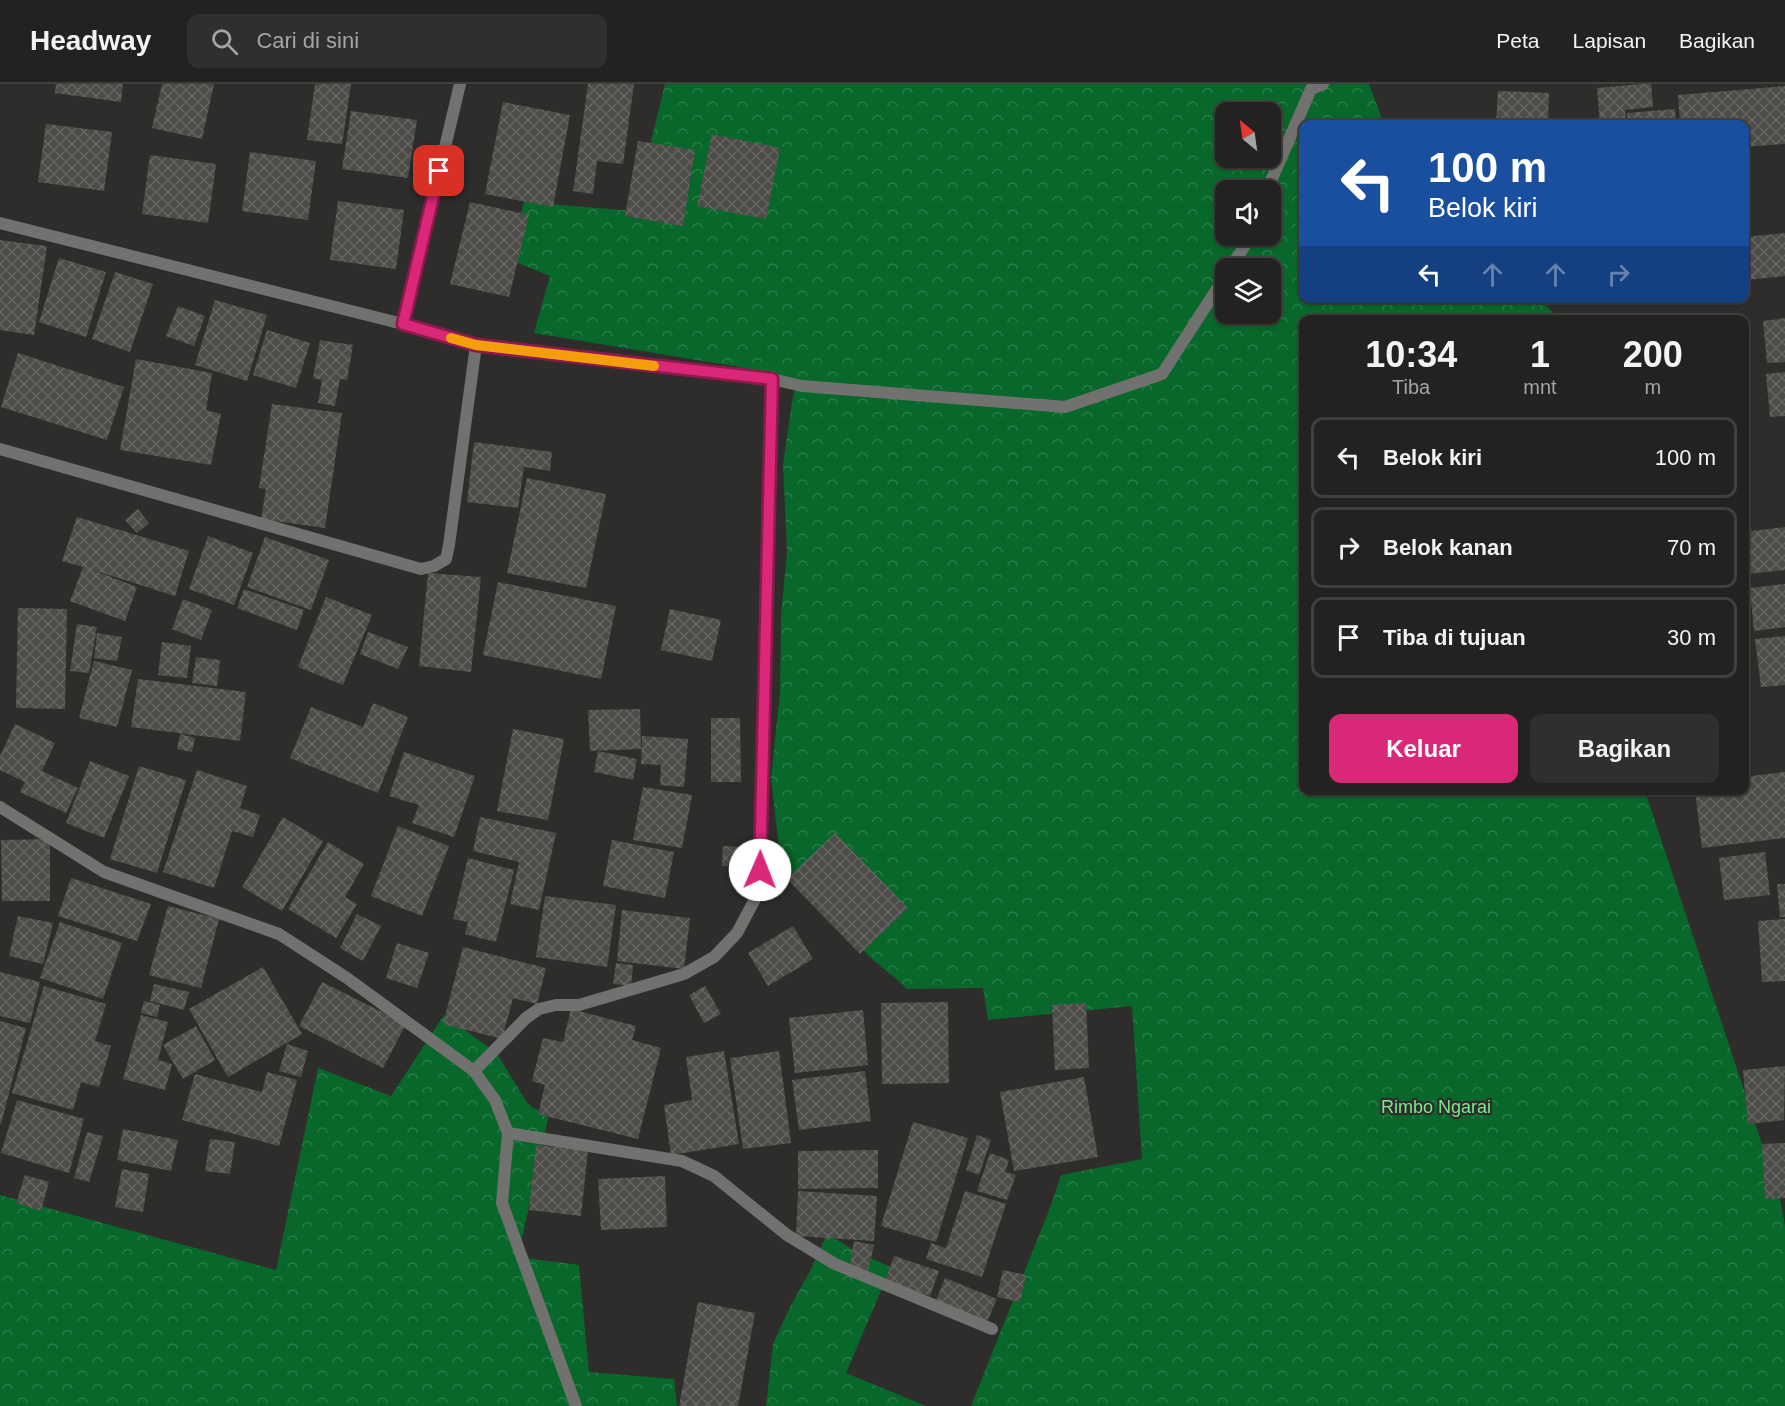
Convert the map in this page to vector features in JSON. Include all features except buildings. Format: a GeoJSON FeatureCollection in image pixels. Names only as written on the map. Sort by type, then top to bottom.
{"type":"FeatureCollection","features":[{"type":"Feature","properties":{"kind":"street"},"geometry":{"type":"LineString","coordinates":[[403,324],[460,84]]}},
{"type":"Feature","properties":{"kind":"street"},"geometry":{"type":"LineString","coordinates":[[1272,180],[1311,89],[1323,84]]}},
{"type":"Feature","properties":{"kind":"street"},"geometry":{"type":"LineString","coordinates":[[0,224],[403,324],[476,345],[772,379],[802,386],[1065,407],[1162,374],[1215,292]]}},
{"type":"Feature","properties":{"kind":"street"},"geometry":{"type":"LineString","coordinates":[[0,449],[421,569],[434,566],[446,559],[476,345]]}},
{"type":"Feature","properties":{"kind":"street"},"geometry":{"type":"LineString","coordinates":[[474,1071],[526,1018],[539,1009],[556,1005],[579,1005],[684,974],[714,957],[737,933],[754,901],[760,870],[772,379]]}},
{"type":"Feature","properties":{"kind":"street"},"geometry":{"type":"LineString","coordinates":[[0,807],[104,872],[279,934],[347,978],[474,1071],[495,1100],[508,1133],[502,1203],[576,1406]]}},
{"type":"Feature","properties":{"kind":"street"},"geometry":{"type":"LineString","coordinates":[[508,1133],[682,1161],[714,1176],[809,1250],[835,1264],[992,1329]]}},
{"type":"Feature","properties":{"kind":"green space","name":"Rimbo Ngarai"},"geometry":{"type":"Polygon","coordinates":[[[665,84],[1369,84],[1382,120],[1299,120],[1299,303],[1544,303],[1554,315],[1299,315],[1299,795],[1646,795],[1780,1199],[1785,1226],[1785,1406],[971,1406],[1061,1175],[1142,1159],[1132,1006],[988,1020],[983,988],[906,989],[871,958],[795,875],[779,874],[779,848],[771,778],[780,693],[781,616],[787,551],[783,464],[797,381],[733,366],[534,333],[550,276],[508,259],[524,202],[634,211],[665,84]]]}},
{"type":"Feature","properties":{"kind":"green space"},"geometry":{"type":"Polygon","coordinates":[[[444,1015],[494,1049],[528,1104],[549,1114],[518,1257],[579,1265],[589,1372],[674,1379],[677,1406],[0,1406],[0,1195],[276,1270],[318,1068],[391,1096],[444,1015]]]}},
{"type":"Feature","properties":{"kind":"green space"},"geometry":{"type":"Polygon","coordinates":[[[827,1234],[857,1252],[891,1267],[846,1373],[926,1406],[766,1406],[773,1344],[827,1234]]]}},
{"type":"Feature","properties":{"kind":"slow traffic"},"geometry":{"type":"LineString","coordinates":[[451,338],[476,345],[654,366]]}},
{"type":"Feature","properties":{"kind":"route"},"geometry":{"type":"LineString","coordinates":[[439,171],[403,324],[476,345],[772,379],[760,870]]}}]}
